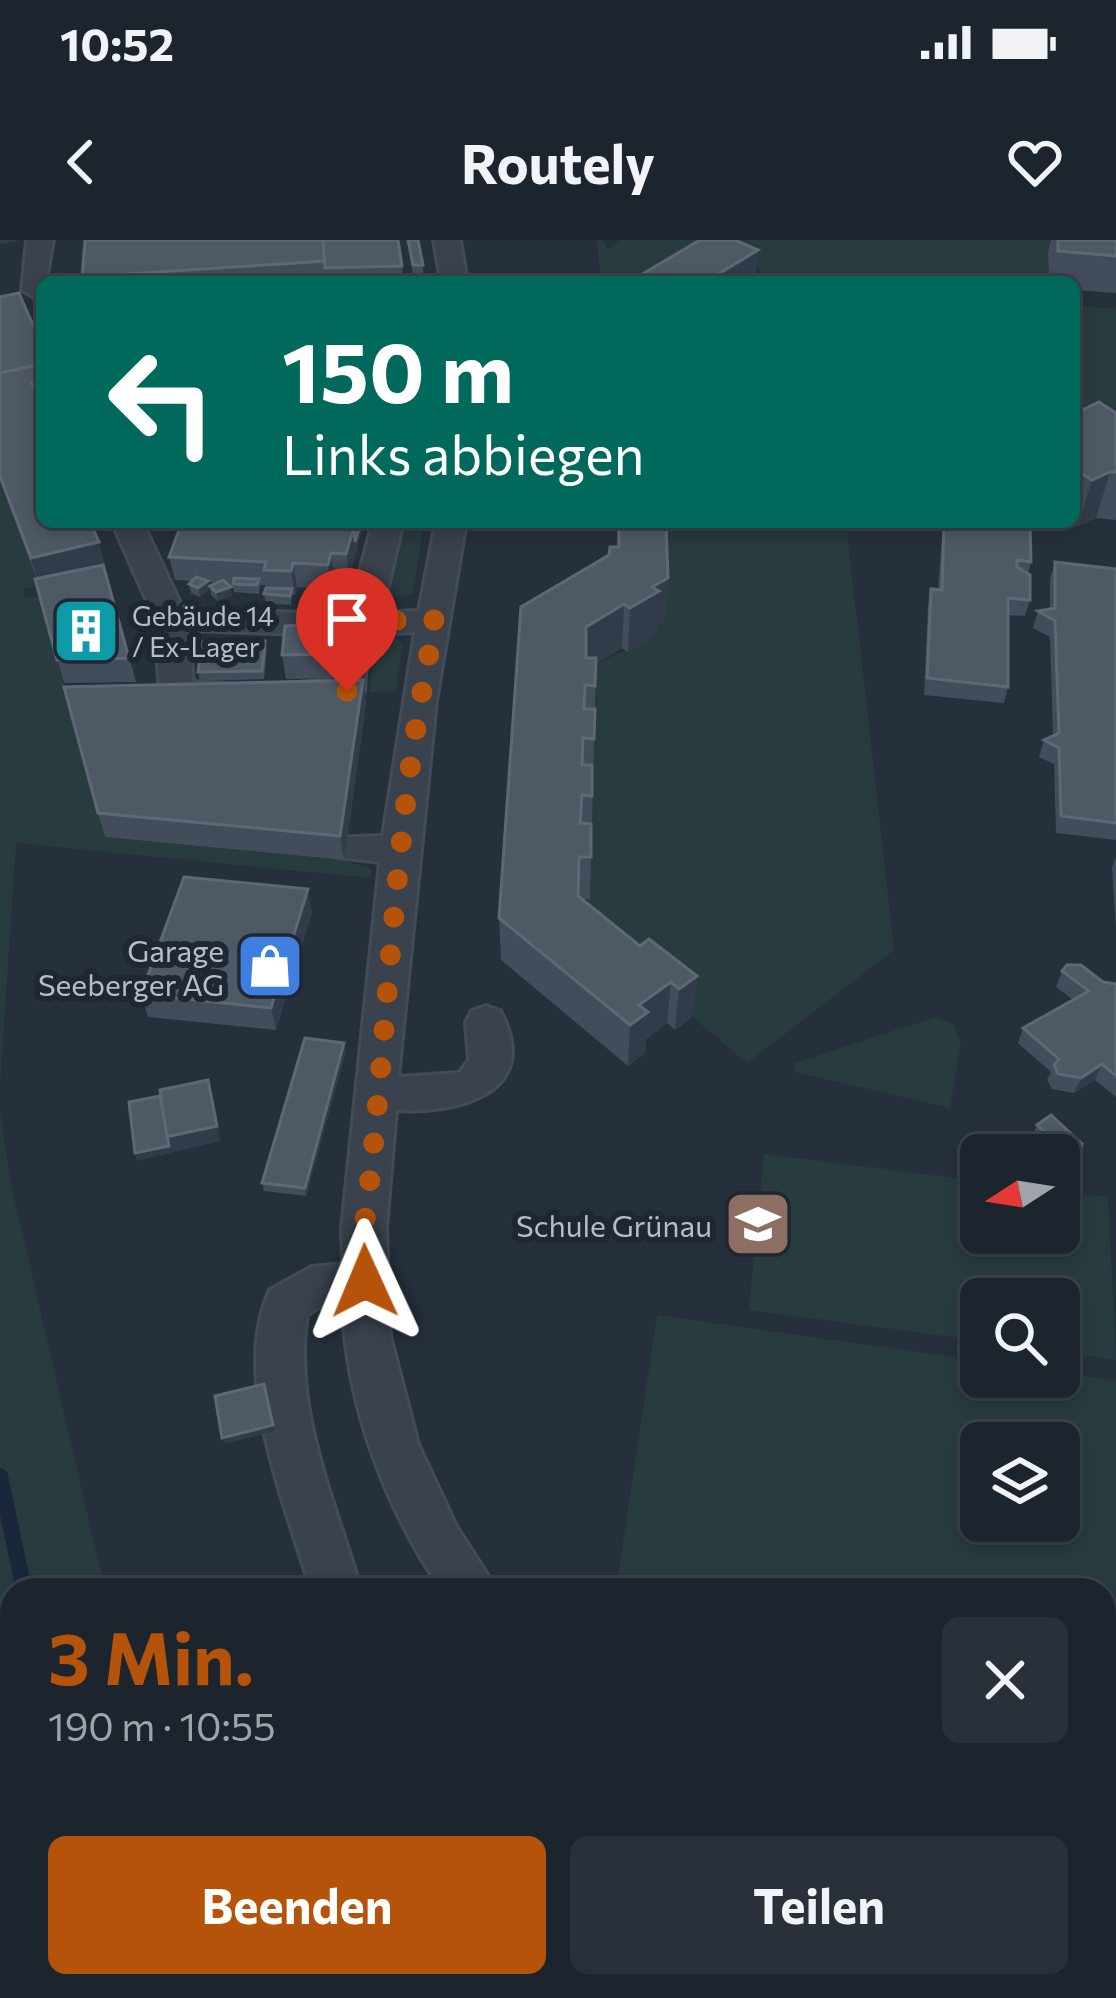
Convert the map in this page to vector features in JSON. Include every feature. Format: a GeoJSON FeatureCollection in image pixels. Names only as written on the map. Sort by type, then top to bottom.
{"type":"FeatureCollection","features":[{"type":"Feature","properties":{"kind":"street"},"geometry":{"type":"LineString","coordinates":[[36,291],[40,240]]}},
{"type":"Feature","properties":{"kind":"street"},"geometry":{"type":"LineString","coordinates":[[447,240],[453,276]]}},
{"type":"Feature","properties":{"kind":"street"},"geometry":{"type":"LineString","coordinates":[[128,528],[137,570],[171,620],[166,694],[346,698],[354,608],[369,599],[387,528]]}},
{"type":"Feature","properties":{"kind":"street"},"geometry":{"type":"LineString","coordinates":[[450,528],[419,701],[400,850],[364,1228],[367,1336],[394,1445],[438,1543],[463,1578]]}},
{"type":"Feature","properties":{"kind":"street"},"geometry":{"type":"LineString","coordinates":[[171,620],[286,626],[436,620]]}},
{"type":"Feature","properties":{"kind":"street"},"geometry":{"type":"LineString","coordinates":[[345,847],[400,850]]}},
{"type":"Feature","properties":{"kind":"street"},"geometry":{"type":"LineString","coordinates":[[379,1092],[448,1093],[480,1079],[489,1062],[486,1022]]}},
{"type":"Feature","properties":{"kind":"street"},"geometry":{"type":"LineString","coordinates":[[332,1578],[305,1486],[277,1337],[286,1304],[299,1295],[312,1287],[365,1281]]}},
{"type":"Feature","properties":{"kind":"shaded area"},"geometry":{"type":"Polygon","coordinates":[[[597,240],[603,240],[608,249],[620,240],[1060,240],[1048,252],[1049,276],[772,276],[709,251],[661,276],[600,276],[597,240]]]}},
{"type":"Feature","properties":{"kind":"shaded area"},"geometry":{"type":"Polygon","coordinates":[[[1080,306],[1116,309],[1116,443],[1080,451],[1080,306]]]}},
{"type":"Feature","properties":{"kind":"shaded area"},"geometry":{"type":"Polygon","coordinates":[[[0,481],[38,581],[47,583],[23,589],[24,598],[39,596],[42,603],[105,837],[343,860],[372,869],[370,878],[16,843],[0,1084],[0,481]]]}},
{"type":"Feature","properties":{"kind":"shaded area"},"geometry":{"type":"Polygon","coordinates":[[[405,528],[423,528],[413,595],[388,597],[405,528]]]}},
{"type":"Feature","properties":{"kind":"shaded area"},"geometry":{"type":"Polygon","coordinates":[[[663,528],[847,528],[894,950],[747,1063],[689,1014],[587,946],[596,664],[655,636],[663,528]]]}},
{"type":"Feature","properties":{"kind":"shaded area"},"geometry":{"type":"Polygon","coordinates":[[[377,631],[398,638],[403,645],[396,691],[369,692],[377,631]]]}},
{"type":"Feature","properties":{"kind":"shaded area"},"geometry":{"type":"Polygon","coordinates":[[[936,1017],[953,1024],[961,1043],[950,1108],[795,1072],[793,1064],[936,1017]]]}},
{"type":"Feature","properties":{"kind":"shaded area"},"geometry":{"type":"Polygon","coordinates":[[[0,1110],[10,1180],[102,1578],[0,1578],[0,1110]]]}},
{"type":"Feature","properties":{"kind":"shaded area"},"geometry":{"type":"Polygon","coordinates":[[[764,1154],[960,1178],[960,1254],[1080,1254],[1080,1194],[1108,1197],[1116,1360],[1080,1355],[1080,1278],[960,1278],[960,1338],[749,1310],[764,1154]]]}},
{"type":"Feature","properties":{"kind":"shaded area"},"geometry":{"type":"Polygon","coordinates":[[[657,1315],[960,1358],[960,1398],[1080,1398],[1080,1376],[1116,1381],[1116,1578],[618,1578],[657,1315]]]}},
{"type":"Feature","properties":{"kind":"building"},"geometry":{"type":"Polygon","coordinates":[[[85,240],[323,240],[325,261],[82,276],[85,240]]]}},
{"type":"Feature","properties":{"kind":"building"},"geometry":{"type":"Polygon","coordinates":[[[323,240],[398,240],[402,266],[325,268],[323,240]]]}},
{"type":"Feature","properties":{"kind":"building"},"geometry":{"type":"Polygon","coordinates":[[[408,240],[418,240],[423,265],[413,265],[408,240]]]}},
{"type":"Feature","properties":{"kind":"building"},"geometry":{"type":"Polygon","coordinates":[[[700,240],[735,240],[758,250],[715,276],[639,276],[700,240]]]}},
{"type":"Feature","properties":{"kind":"building"},"geometry":{"type":"Polygon","coordinates":[[[1058,240],[1116,240],[1116,256],[1058,251],[1058,240]]]}},
{"type":"Feature","properties":{"kind":"building"},"geometry":{"type":"Polygon","coordinates":[[[19,293],[36,332],[36,365],[0,373],[0,297],[19,293]]]}},
{"type":"Feature","properties":{"kind":"building"},"geometry":{"type":"Polygon","coordinates":[[[36,365],[36,382],[32,383],[36,393],[36,528],[93,528],[99,542],[31,558],[0,476],[0,373],[36,365]]]}},
{"type":"Feature","properties":{"kind":"building"},"geometry":{"type":"Polygon","coordinates":[[[1099,402],[1116,413],[1116,472],[1092,480],[1080,473],[1080,411],[1099,402]]]}},
{"type":"Feature","properties":{"kind":"building"},"geometry":{"type":"Polygon","coordinates":[[[180,528],[354,528],[346,554],[331,553],[328,565],[293,563],[291,571],[264,570],[266,562],[169,557],[180,528]]]}},
{"type":"Feature","properties":{"kind":"building"},"geometry":{"type":"Polygon","coordinates":[[[619,528],[666,528],[668,578],[652,587],[659,591],[630,608],[624,604],[586,627],[586,658],[596,658],[595,686],[585,685],[584,709],[595,709],[594,739],[583,738],[582,765],[592,765],[592,796],[582,795],[580,823],[591,824],[591,857],[579,857],[578,896],[640,946],[649,939],[697,976],[679,989],[671,982],[639,1005],[648,1012],[630,1025],[499,918],[521,607],[609,555],[610,547],[619,547],[619,528]]]}},
{"type":"Feature","properties":{"kind":"building"},"geometry":{"type":"Polygon","coordinates":[[[944,528],[1030,528],[1031,562],[1017,560],[1017,567],[1030,575],[1030,600],[1008,598],[1008,687],[927,678],[931,589],[942,590],[944,528]]]}},
{"type":"Feature","properties":{"kind":"building"},"geometry":{"type":"Polygon","coordinates":[[[1055,562],[1116,569],[1116,823],[1061,816],[1059,748],[1044,740],[1059,733],[1055,621],[1038,611],[1055,608],[1055,562]]]}},
{"type":"Feature","properties":{"kind":"building","name":"Gebäude 14 / Ex-Lager"},"geometry":{"type":"Polygon","coordinates":[[[103,565],[129,658],[57,660],[35,579],[103,565]]]}},
{"type":"Feature","properties":{"kind":"building"},"geometry":{"type":"Polygon","coordinates":[[[196,577],[208,581],[198,588],[189,584],[196,577]]]}},
{"type":"Feature","properties":{"kind":"building"},"geometry":{"type":"Polygon","coordinates":[[[234,578],[259,579],[257,585],[233,584],[234,578]]]}},
{"type":"Feature","properties":{"kind":"building"},"geometry":{"type":"Polygon","coordinates":[[[223,580],[231,587],[216,592],[210,586],[223,580]]]}},
{"type":"Feature","properties":{"kind":"building"},"geometry":{"type":"Polygon","coordinates":[[[266,588],[292,589],[290,596],[264,594],[266,588]]]}},
{"type":"Feature","properties":{"kind":"building"},"geometry":{"type":"Polygon","coordinates":[[[334,624],[331,654],[282,655],[285,626],[334,624]]]}},
{"type":"Feature","properties":{"kind":"building"},"geometry":{"type":"Polygon","coordinates":[[[265,641],[262,671],[198,672],[202,642],[265,641]]]}},
{"type":"Feature","properties":{"kind":"building"},"geometry":{"type":"Polygon","coordinates":[[[363,680],[340,836],[98,813],[64,687],[363,680]]]}},
{"type":"Feature","properties":{"kind":"building"},"geometry":{"type":"Polygon","coordinates":[[[184,877],[308,889],[271,1008],[141,994],[184,877]]]}},
{"type":"Feature","properties":{"kind":"building"},"geometry":{"type":"Polygon","coordinates":[[[1067,965],[1081,965],[1103,982],[1116,984],[1116,1076],[1102,1064],[1081,1078],[1058,1074],[1054,1065],[1059,1059],[1023,1028],[1089,991],[1062,971],[1067,965]]]}},
{"type":"Feature","properties":{"kind":"building"},"geometry":{"type":"Polygon","coordinates":[[[305,1038],[344,1043],[305,1188],[262,1183],[305,1038]]]}},
{"type":"Feature","properties":{"kind":"building"},"geometry":{"type":"Polygon","coordinates":[[[208,1080],[217,1126],[166,1137],[160,1090],[208,1080]]]}},
{"type":"Feature","properties":{"kind":"building"},"geometry":{"type":"Polygon","coordinates":[[[160,1096],[169,1146],[135,1153],[129,1102],[160,1096]]]}},
{"type":"Feature","properties":{"kind":"building"},"geometry":{"type":"Polygon","coordinates":[[[1051,1115],[1071,1134],[1047,1134],[1037,1125],[1051,1115]]]}},
{"type":"Feature","properties":{"kind":"building"},"geometry":{"type":"Polygon","coordinates":[[[264,1384],[273,1425],[222,1438],[215,1396],[264,1384]]]}},
{"type":"Feature","properties":{"kind":"waterway"},"geometry":{"type":"LineString","coordinates":[[0,1476],[21,1578]]}},
{"type":"Feature","properties":{"kind":"place","name":"Gebäude 14 / Ex-Lager"},"geometry":{"type":"Point","coordinates":[86,631]}},
{"type":"Feature","properties":{"kind":"place","name":"Garage Seeberger AG"},"geometry":{"type":"Point","coordinates":[270,966]}},
{"type":"Feature","properties":{"kind":"place","name":"Schule Grünau"},"geometry":{"type":"Point","coordinates":[758,1224]}},
{"type":"Feature","properties":{"kind":"route"},"geometry":{"type":"LineString","coordinates":[[347,691],[353,621],[436,620],[419,701],[395,890],[364,1228],[365,1281]]}}]}
